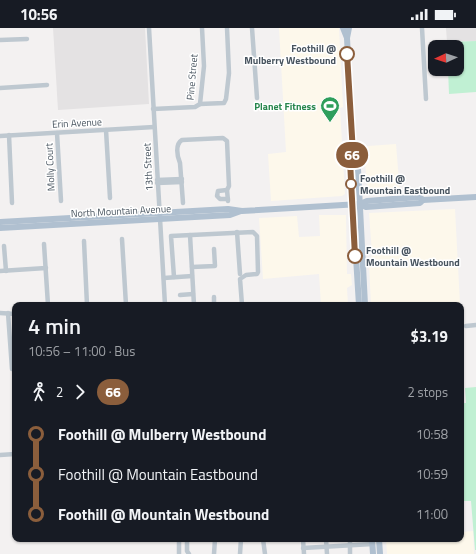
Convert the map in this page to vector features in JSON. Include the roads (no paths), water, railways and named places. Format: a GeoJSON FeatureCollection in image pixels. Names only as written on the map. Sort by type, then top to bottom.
{"type":"FeatureCollection","features":[{"type":"Feature","properties":{"kind":"main road"},"geometry":{"type":"LineString","coordinates":[[343,28],[347,38]]}},
{"type":"Feature","properties":{"kind":"main road"},"geometry":{"type":"LineString","coordinates":[[349,28],[347,38],[353,153],[350,161],[359,302]]}},
{"type":"Feature","properties":{"kind":"main road"},"geometry":{"type":"LineString","coordinates":[[353,153],[357,160],[365,302]]}},
{"type":"Feature","properties":{"kind":"main road","name":"North Mountain Avenue"},"geometry":{"type":"LineString","coordinates":[[0,228],[160,216],[228,209],[242,211],[360,204],[367,201],[419,197],[423,200],[476,197]]}},
{"type":"Feature","properties":{"kind":"main road","name":"North Mountain Avenue"},"geometry":{"type":"LineString","coordinates":[[0,222],[160,216]]}},
{"type":"Feature","properties":{"kind":"main road"},"geometry":{"type":"LineString","coordinates":[[373,542],[373,554]]}},
{"type":"Feature","properties":{"kind":"main road"},"geometry":{"type":"LineString","coordinates":[[379,542],[380,554]]}},
{"type":"Feature","properties":{"kind":"street","name":"13th Street"},"geometry":{"type":"LineString","coordinates":[[148,28],[165,302]]}},
{"type":"Feature","properties":{"kind":"street","name":"Pine Street"},"geometry":{"type":"LineString","coordinates":[[153,109],[196,107],[200,104],[204,66],[202,28]]}},
{"type":"Feature","properties":{"kind":"street"},"geometry":{"type":"LineString","coordinates":[[200,104],[224,102],[226,99],[229,73],[227,28]]}},
{"type":"Feature","properties":{"kind":"street"},"geometry":{"type":"LineString","coordinates":[[252,28],[257,98]]}},
{"type":"Feature","properties":{"kind":"street"},"geometry":{"type":"LineString","coordinates":[[422,28],[426,99]]}},
{"type":"Feature","properties":{"kind":"street"},"geometry":{"type":"LineString","coordinates":[[0,40],[27,39]]}},
{"type":"Feature","properties":{"kind":"street"},"geometry":{"type":"LineString","coordinates":[[0,88],[47,85]]}},
{"type":"Feature","properties":{"kind":"street","name":"Erin Avenue"},"geometry":{"type":"LineString","coordinates":[[0,136],[154,128]]}},
{"type":"Feature","properties":{"kind":"street"},"geometry":{"type":"LineString","coordinates":[[106,130],[110,198]]}},
{"type":"Feature","properties":{"kind":"street","name":"Molly Court"},"geometry":{"type":"LineString","coordinates":[[57,133],[61,201]]}},
{"type":"Feature","properties":{"kind":"street"},"geometry":{"type":"LineString","coordinates":[[9,135],[12,204]]}},
{"type":"Feature","properties":{"kind":"street"},"geometry":{"type":"LineString","coordinates":[[183,203],[182,180],[178,152],[178,144],[182,140],[223,138],[227,141],[230,186],[227,190],[228,200],[220,199],[217,196],[218,191],[227,190]]}},
{"type":"Feature","properties":{"kind":"street"},"geometry":{"type":"LineString","coordinates":[[157,181],[182,180]]}},
{"type":"Feature","properties":{"kind":"street"},"geometry":{"type":"LineString","coordinates":[[237,232],[242,302]]}},
{"type":"Feature","properties":{"kind":"street"},"geometry":{"type":"LineString","coordinates":[[174,277],[171,236],[255,232],[257,236],[258,272],[257,274],[240,276]]}},
{"type":"Feature","properties":{"kind":"street"},"geometry":{"type":"LineString","coordinates":[[190,235],[194,302]]}},
{"type":"Feature","properties":{"kind":"street"},"geometry":{"type":"LineString","coordinates":[[122,239],[126,302]]}},
{"type":"Feature","properties":{"kind":"street"},"geometry":{"type":"LineString","coordinates":[[84,241],[88,302]]}},
{"type":"Feature","properties":{"kind":"street"},"geometry":{"type":"LineString","coordinates":[[44,244],[48,302]]}},
{"type":"Feature","properties":{"kind":"street"},"geometry":{"type":"LineString","coordinates":[[4,246],[6,270]]}},
{"type":"Feature","properties":{"kind":"street"},"geometry":{"type":"LineString","coordinates":[[192,267],[215,266],[214,249]]}},
{"type":"Feature","properties":{"kind":"street"},"geometry":{"type":"LineString","coordinates":[[0,271],[46,268]]}},
{"type":"Feature","properties":{"kind":"street"},"geometry":{"type":"LineString","coordinates":[[164,278],[192,276]]}},
{"type":"Feature","properties":{"kind":"street"},"geometry":{"type":"LineString","coordinates":[[180,295],[193,294]]}},
{"type":"Feature","properties":{"kind":"street"},"geometry":{"type":"LineString","coordinates":[[214,296],[214,302]]}},
{"type":"Feature","properties":{"kind":"street"},"geometry":{"type":"LineString","coordinates":[[0,313],[12,314]]}},
{"type":"Feature","properties":{"kind":"street"},"geometry":{"type":"LineString","coordinates":[[8,313],[12,369]]}},
{"type":"Feature","properties":{"kind":"street"},"geometry":{"type":"LineString","coordinates":[[466,326],[476,326]]}},
{"type":"Feature","properties":{"kind":"street"},"geometry":{"type":"LineString","coordinates":[[0,455],[12,454]]}},
{"type":"Feature","properties":{"kind":"street"},"geometry":{"type":"LineString","coordinates":[[178,542],[179,554]]}},
{"type":"Feature","properties":{"kind":"street"},"geometry":{"type":"LineString","coordinates":[[187,542],[189,554]]}},
{"type":"Feature","properties":{"kind":"street"},"geometry":{"type":"LineString","coordinates":[[214,554],[215,542]]}},
{"type":"Feature","properties":{"kind":"street"},"geometry":{"type":"LineString","coordinates":[[240,554],[241,542]]}},
{"type":"Feature","properties":{"kind":"street"},"geometry":{"type":"LineString","coordinates":[[263,542],[264,554]]}},
{"type":"Feature","properties":{"kind":"street"},"geometry":{"type":"LineString","coordinates":[[303,542],[304,554]]}},
{"type":"Feature","properties":{"kind":"street"},"geometry":{"type":"LineString","coordinates":[[326,542],[327,554]]}},
{"type":"Feature","properties":{"kind":"street"},"geometry":{"type":"LineString","coordinates":[[303,548],[350,545],[367,542]]}},
{"type":"Feature","properties":{"kind":"street"},"geometry":{"type":"LineString","coordinates":[[350,545],[350,554]]}},
{"type":"Feature","properties":{"kind":"place","name":"Foothill @ Mulberry Westbound"},"geometry":{"type":"Point","coordinates":[347,54]}},
{"type":"Feature","properties":{"kind":"place","name":"Planet Fitness"},"geometry":{"type":"Point","coordinates":[330,123]}},
{"type":"Feature","properties":{"kind":"place","name":"Foothill @ Mountain Eastbound"},"geometry":{"type":"Point","coordinates":[351,184]}},
{"type":"Feature","properties":{"kind":"place","name":"Foothill @ Mountain Westbound"},"geometry":{"type":"Point","coordinates":[355,256]}}]}
